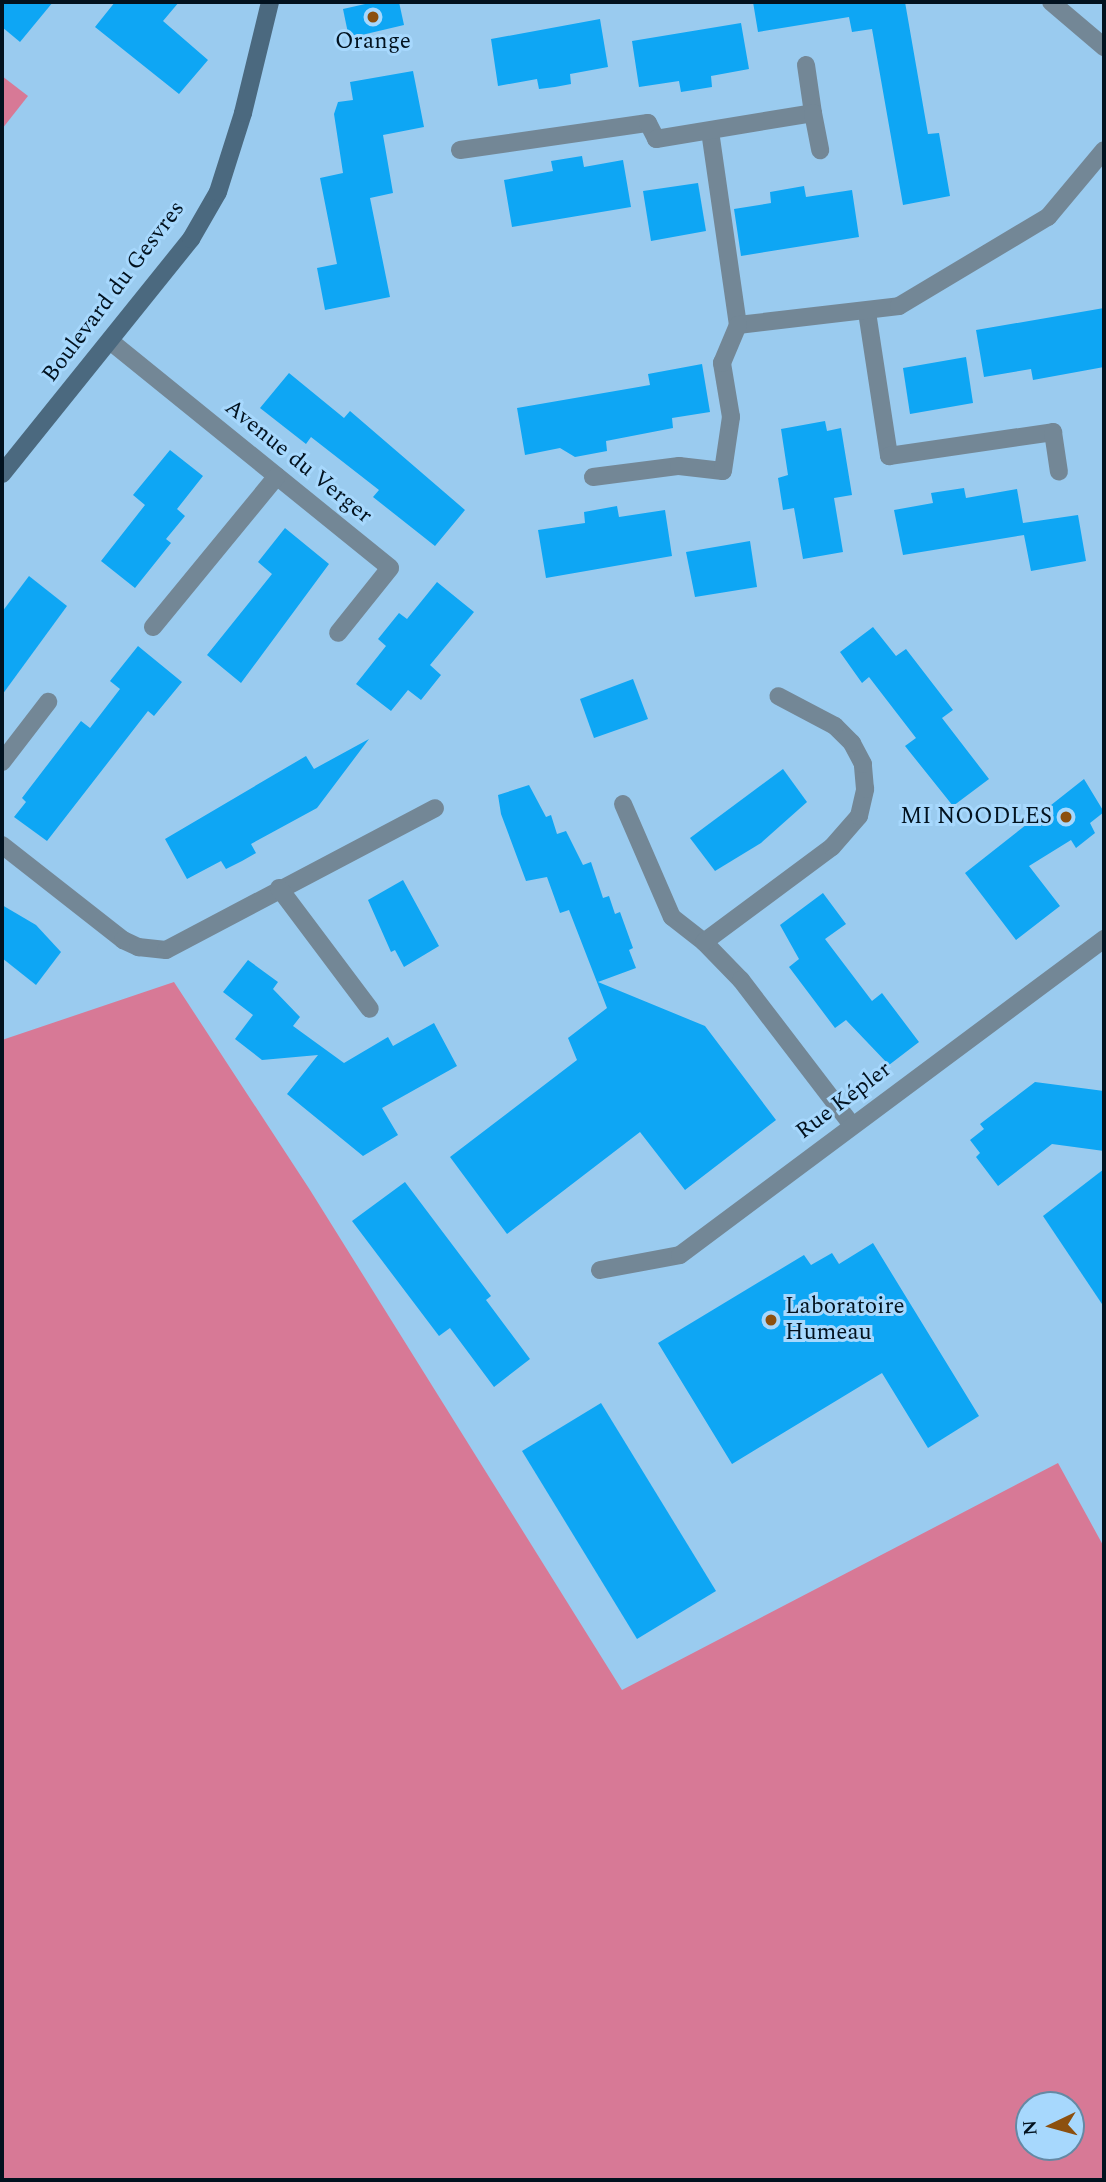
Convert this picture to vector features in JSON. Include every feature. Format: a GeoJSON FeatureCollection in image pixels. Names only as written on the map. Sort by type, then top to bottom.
{"type":"FeatureCollection","features":[{"type":"Feature","properties":{"kind":"street","name":"Boulevard du Gesvres"},"geometry":{"type":"LineString","coordinates":[[2,474],[191,239],[218,192],[243,113],[270,2]]}},
{"type":"Feature","properties":{"kind":"street"},"geometry":{"type":"LineString","coordinates":[[1051,2],[1104,47]]}},
{"type":"Feature","properties":{"kind":"street"},"geometry":{"type":"LineString","coordinates":[[806,65],[820,150]]}},
{"type":"Feature","properties":{"kind":"street"},"geometry":{"type":"LineString","coordinates":[[460,150],[648,123],[656,139],[813,113]]}},
{"type":"Feature","properties":{"kind":"street"},"geometry":{"type":"LineString","coordinates":[[593,477],[679,467],[723,471],[731,417],[722,363],[738,325],[710,131]]}},
{"type":"Feature","properties":{"kind":"street"},"geometry":{"type":"LineString","coordinates":[[738,325],[867,312],[899,306],[1048,216],[1104,150]]}},
{"type":"Feature","properties":{"kind":"street"},"geometry":{"type":"LineString","coordinates":[[867,312],[888,456],[1053,432],[1059,472]]}},
{"type":"Feature","properties":{"kind":"street","name":"Avenue du Verger"},"geometry":{"type":"LineString","coordinates":[[110,341],[390,568],[338,633]]}},
{"type":"Feature","properties":{"kind":"street"},"geometry":{"type":"LineString","coordinates":[[153,627],[277,476]]}},
{"type":"Feature","properties":{"kind":"street"},"geometry":{"type":"LineString","coordinates":[[704,942],[832,847],[859,816],[865,789],[863,764],[852,743],[835,726],[778,696]]}},
{"type":"Feature","properties":{"kind":"street"},"geometry":{"type":"LineString","coordinates":[[2,762],[48,702]]}},
{"type":"Feature","properties":{"kind":"street"},"geometry":{"type":"LineString","coordinates":[[623,804],[672,917],[704,942],[741,980],[852,1125]]}},
{"type":"Feature","properties":{"kind":"street"},"geometry":{"type":"LineString","coordinates":[[2,845],[123,940],[153,950],[183,943],[279,888],[435,808]]}},
{"type":"Feature","properties":{"kind":"street"},"geometry":{"type":"LineString","coordinates":[[279,888],[370,1009]]}},
{"type":"Feature","properties":{"kind":"street","name":"Rue Képler"},"geometry":{"type":"LineString","coordinates":[[600,1270],[680,1255],[1104,939]]}},
{"type":"Feature","properties":{"kind":"shaded area"},"geometry":{"type":"Polygon","coordinates":[[[2,76],[28,96],[2,129],[2,76]]]}},
{"type":"Feature","properties":{"kind":"shaded area"},"geometry":{"type":"Polygon","coordinates":[[[174,982],[310,1190],[622,1690],[1058,1463],[1104,1547],[1104,2180],[2,2180],[2,1040],[174,982]]]}},
{"type":"Feature","properties":{"kind":"building"},"geometry":{"type":"Polygon","coordinates":[[[2,2],[53,2],[20,42],[2,27],[2,2]]]}},
{"type":"Feature","properties":{"kind":"building"},"geometry":{"type":"Polygon","coordinates":[[[115,2],[179,2],[163,21],[208,60],[179,94],[95,27],[115,2]]]}},
{"type":"Feature","properties":{"kind":"building","name":"Orange"},"geometry":{"type":"Polygon","coordinates":[[[374,2],[399,2],[404,25],[349,38],[343,9],[374,2]]]}},
{"type":"Feature","properties":{"kind":"building"},"geometry":{"type":"Polygon","coordinates":[[[753,2],[905,2],[928,134],[939,133],[950,196],[903,205],[872,29],[852,32],[849,17],[758,32],[753,2]]]}},
{"type":"Feature","properties":{"kind":"building"},"geometry":{"type":"Polygon","coordinates":[[[600,19],[608,67],[570,74],[571,84],[555,87],[539,89],[537,79],[498,86],[491,39],[600,19]]]}},
{"type":"Feature","properties":{"kind":"building"},"geometry":{"type":"Polygon","coordinates":[[[741,23],[749,69],[711,76],[712,87],[681,92],[679,81],[639,87],[632,41],[741,23]]]}},
{"type":"Feature","properties":{"kind":"building"},"geometry":{"type":"Polygon","coordinates":[[[413,71],[424,127],[383,135],[393,193],[370,198],[390,297],[325,310],[317,268],[337,264],[320,178],[343,173],[334,114],[338,102],[353,100],[350,82],[413,71]]]}},
{"type":"Feature","properties":{"kind":"building"},"geometry":{"type":"Polygon","coordinates":[[[582,156],[584,167],[623,160],[631,207],[512,227],[504,180],[553,171],[551,161],[582,156]]]}},
{"type":"Feature","properties":{"kind":"building"},"geometry":{"type":"Polygon","coordinates":[[[698,183],[706,231],[651,241],[643,191],[698,183]]]}},
{"type":"Feature","properties":{"kind":"building"},"geometry":{"type":"Polygon","coordinates":[[[804,186],[806,197],[852,190],[859,237],[741,256],[734,209],[771,203],[770,192],[804,186]]]}},
{"type":"Feature","properties":{"kind":"building"},"geometry":{"type":"Polygon","coordinates":[[[1104,308],[1104,367],[1033,380],[1031,369],[984,377],[976,330],[1104,308]]]}},
{"type":"Feature","properties":{"kind":"building"},"geometry":{"type":"Polygon","coordinates":[[[966,357],[973,403],[910,414],[903,368],[966,357]]]}},
{"type":"Feature","properties":{"kind":"building"},"geometry":{"type":"Polygon","coordinates":[[[702,364],[710,412],[672,418],[673,428],[606,441],[607,451],[575,457],[560,448],[525,455],[517,408],[650,385],[648,374],[702,364]]]}},
{"type":"Feature","properties":{"kind":"building"},"geometry":{"type":"Polygon","coordinates":[[[289,373],[344,418],[350,411],[465,510],[435,546],[373,497],[379,490],[311,437],[306,444],[260,408],[289,373]]]}},
{"type":"Feature","properties":{"kind":"building"},"geometry":{"type":"Polygon","coordinates":[[[825,421],[827,431],[841,428],[852,495],[834,498],[843,552],[803,559],[794,508],[783,510],[778,478],[788,475],[781,429],[825,421]]]}},
{"type":"Feature","properties":{"kind":"building"},"geometry":{"type":"Polygon","coordinates":[[[170,450],[203,476],[177,509],[185,516],[166,539],[171,543],[135,588],[101,561],[145,505],[133,495],[170,450]]]}},
{"type":"Feature","properties":{"kind":"building"},"geometry":{"type":"Polygon","coordinates":[[[964,488],[966,498],[1017,489],[1023,523],[1078,515],[1086,561],[1031,571],[1024,535],[903,555],[894,510],[933,503],[931,493],[964,488]]]}},
{"type":"Feature","properties":{"kind":"building"},"geometry":{"type":"Polygon","coordinates":[[[617,506],[619,517],[665,510],[672,556],[546,578],[538,530],[585,523],[584,512],[617,506]]]}},
{"type":"Feature","properties":{"kind":"building"},"geometry":{"type":"Polygon","coordinates":[[[285,528],[329,564],[241,683],[207,655],[272,574],[258,562],[285,528]]]}},
{"type":"Feature","properties":{"kind":"building"},"geometry":{"type":"Polygon","coordinates":[[[750,541],[757,587],[695,597],[686,552],[750,541]]]}},
{"type":"Feature","properties":{"kind":"building"},"geometry":{"type":"Polygon","coordinates":[[[29,576],[67,606],[2,695],[2,612],[29,576]]]}},
{"type":"Feature","properties":{"kind":"building"},"geometry":{"type":"Polygon","coordinates":[[[437,582],[474,612],[430,665],[441,675],[421,700],[408,690],[391,711],[356,684],[386,646],[378,639],[399,613],[407,619],[437,582]]]}},
{"type":"Feature","properties":{"kind":"building"},"geometry":{"type":"Polygon","coordinates":[[[873,627],[896,656],[906,649],[953,710],[942,718],[989,779],[953,806],[905,746],[916,738],[869,677],[862,683],[840,652],[873,627]]]}},
{"type":"Feature","properties":{"kind":"building"},"geometry":{"type":"Polygon","coordinates":[[[138,646],[182,682],[154,716],[148,711],[47,841],[14,817],[26,802],[22,798],[81,721],[90,728],[120,689],[110,681],[138,646]]]}},
{"type":"Feature","properties":{"kind":"building"},"geometry":{"type":"Polygon","coordinates":[[[633,679],[648,719],[594,738],[580,699],[633,679]]]}},
{"type":"Feature","properties":{"kind":"building"},"geometry":{"type":"Polygon","coordinates":[[[369,739],[317,808],[251,844],[256,853],[242,861],[226,869],[221,861],[187,879],[165,839],[306,756],[314,769],[369,739]]]}},
{"type":"Feature","properties":{"kind":"building"},"geometry":{"type":"Polygon","coordinates":[[[783,769],[807,802],[761,843],[715,871],[690,838],[783,769]]]}},
{"type":"Feature","properties":{"kind":"building"},"geometry":{"type":"Polygon","coordinates":[[[1084,779],[1104,812],[1090,823],[1095,833],[1076,848],[1071,840],[1029,866],[1060,906],[1016,940],[965,873],[1084,779]]]}},
{"type":"Feature","properties":{"kind":"building"},"geometry":{"type":"Polygon","coordinates":[[[529,785],[546,817],[551,815],[557,834],[566,831],[583,865],[591,862],[603,898],[609,896],[615,914],[620,912],[633,948],[629,950],[636,968],[598,982],[705,1026],[776,1120],[685,1190],[640,1132],[507,1234],[450,1157],[577,1060],[568,1038],[607,1008],[569,910],[560,913],[547,877],[526,881],[501,814],[498,795],[529,785]]]}},
{"type":"Feature","properties":{"kind":"building"},"geometry":{"type":"Polygon","coordinates":[[[403,880],[439,946],[404,967],[395,950],[391,952],[368,900],[403,880]]]}},
{"type":"Feature","properties":{"kind":"building"},"geometry":{"type":"Polygon","coordinates":[[[823,893],[846,924],[825,939],[872,1001],[882,993],[919,1042],[889,1065],[846,1020],[835,1028],[789,967],[799,959],[780,925],[823,893]]]}},
{"type":"Feature","properties":{"kind":"building"},"geometry":{"type":"Polygon","coordinates":[[[2,905],[36,925],[61,952],[36,985],[2,958],[2,905]]]}},
{"type":"Feature","properties":{"kind":"building"},"geometry":{"type":"Polygon","coordinates":[[[248,960],[278,982],[273,989],[300,1017],[293,1026],[344,1063],[388,1037],[393,1046],[434,1023],[457,1066],[382,1108],[398,1135],[363,1156],[287,1094],[318,1055],[262,1060],[235,1039],[253,1015],[223,992],[248,960]]]}},
{"type":"Feature","properties":{"kind":"building"},"geometry":{"type":"Polygon","coordinates":[[[1035,1082],[1104,1091],[1104,1151],[1052,1144],[998,1186],[976,1157],[980,1153],[970,1140],[984,1129],[980,1124],[1035,1082]]]}},
{"type":"Feature","properties":{"kind":"building"},"geometry":{"type":"Polygon","coordinates":[[[1104,1169],[1104,1307],[1043,1216],[1104,1169]]]}},
{"type":"Feature","properties":{"kind":"building"},"geometry":{"type":"Polygon","coordinates":[[[405,1182],[491,1296],[486,1300],[530,1359],[494,1387],[450,1328],[439,1336],[352,1221],[405,1182]]]}},
{"type":"Feature","properties":{"kind":"building"},"geometry":{"type":"Polygon","coordinates":[[[873,1243],[979,1416],[928,1448],[882,1373],[732,1464],[658,1343],[804,1255],[811,1265],[832,1253],[839,1264],[873,1243]]]}},
{"type":"Feature","properties":{"kind":"building"},"geometry":{"type":"Polygon","coordinates":[[[601,1403],[716,1591],[637,1639],[522,1451],[601,1403]]]}},
{"type":"Feature","properties":{"kind":"place","name":"Orange"},"geometry":{"type":"Point","coordinates":[373,17]}},
{"type":"Feature","properties":{"kind":"place","name":"MI NOODLES"},"geometry":{"type":"Point","coordinates":[1066,817]}},
{"type":"Feature","properties":{"kind":"place","name":"Laboratoire Humeau"},"geometry":{"type":"Point","coordinates":[771,1320]}}]}
